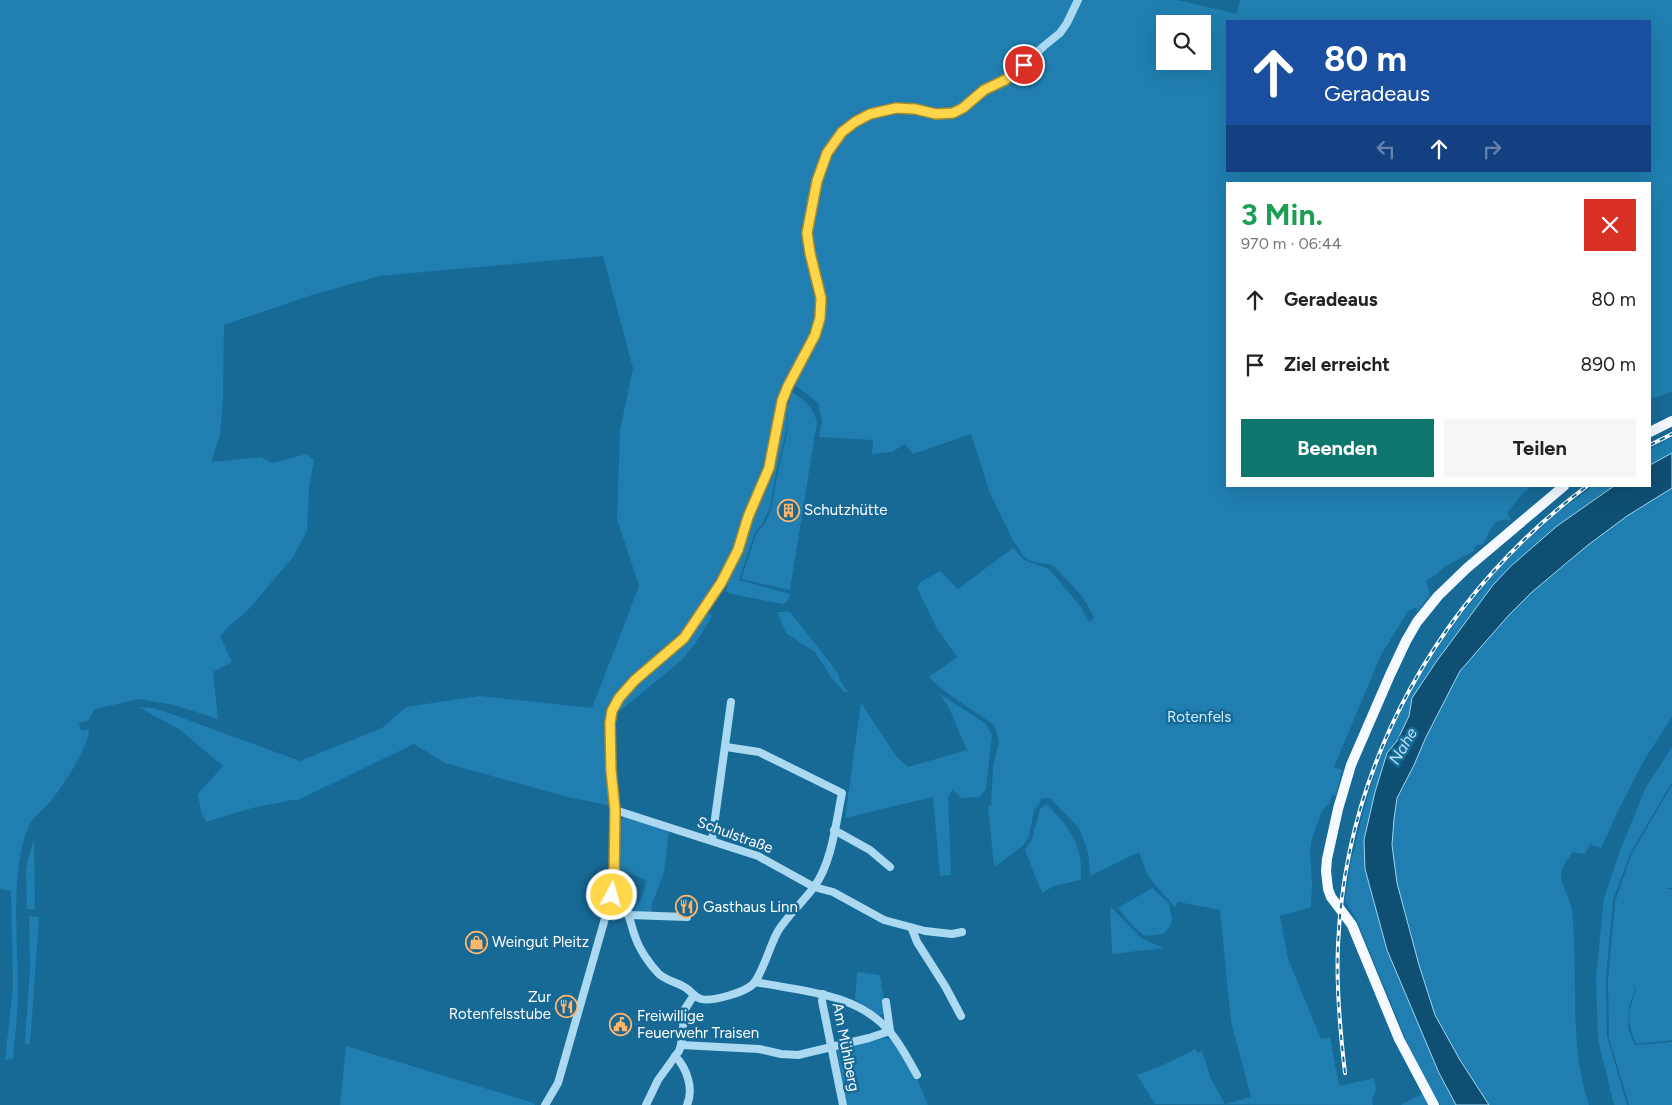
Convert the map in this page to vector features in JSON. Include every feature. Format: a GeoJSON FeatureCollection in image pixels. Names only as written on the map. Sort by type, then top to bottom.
{"type":"FeatureCollection","features":[{"type":"Feature","properties":{"kind":"main road"},"geometry":{"type":"LineString","coordinates":[[1651,432],[1672,421]]}},
{"type":"Feature","properties":{"kind":"main road"},"geometry":{"type":"LineString","coordinates":[[1434,1105],[1399,1039],[1352,925],[1331,897],[1326,871],[1327,858],[1338,809],[1351,765],[1406,640],[1417,622],[1438,596],[1467,568],[1563,487]]}},
{"type":"Feature","properties":{"kind":"street"},"geometry":{"type":"LineString","coordinates":[[545,1105],[560,1077],[614,883],[615,810],[611,770],[610,723],[612,711],[619,698],[635,680],[684,638],[727,572],[738,550],[748,517],[769,468],[782,401],[818,327],[821,298],[807,233],[817,181],[827,153],[837,138],[848,127],[862,117],[879,111],[905,108],[942,115],[959,110],[984,90],[1010,76],[1063,29],[1078,0]]}},
{"type":"Feature","properties":{"kind":"street"},"geometry":{"type":"LineString","coordinates":[[712,840],[731,702]]}},
{"type":"Feature","properties":{"kind":"street"},"geometry":{"type":"LineString","coordinates":[[610,901],[617,904],[630,915],[636,939],[661,976],[681,984],[694,995],[704,999],[714,999],[743,990],[755,982],[778,931],[814,887],[824,868],[842,792],[759,752],[726,747]]}},
{"type":"Feature","properties":{"kind":"street","name":"Schulstraße"},"geometry":{"type":"LineString","coordinates":[[615,810],[758,856],[814,887],[833,892],[884,920],[912,929],[952,934],[962,932]]}},
{"type":"Feature","properties":{"kind":"street"},"geometry":{"type":"LineString","coordinates":[[834,830],[870,850],[890,867]]}},
{"type":"Feature","properties":{"kind":"street"},"geometry":{"type":"LineString","coordinates":[[630,915],[687,917]]}},
{"type":"Feature","properties":{"kind":"street"},"geometry":{"type":"LineString","coordinates":[[912,929],[917,942],[945,986],[961,1016]]}},
{"type":"Feature","properties":{"kind":"street"},"geometry":{"type":"LineString","coordinates":[[755,982],[823,994],[840,999],[861,1010],[882,1023],[890,1031],[917,1075]]}},
{"type":"Feature","properties":{"kind":"street","name":"Am Mühlberg"},"geometry":{"type":"LineString","coordinates":[[823,994],[822,1001],[833,1047],[843,1105]]}},
{"type":"Feature","properties":{"kind":"street"},"geometry":{"type":"LineString","coordinates":[[646,1105],[658,1080],[682,1045],[684,1009],[694,995]]}},
{"type":"Feature","properties":{"kind":"street"},"geometry":{"type":"LineString","coordinates":[[886,1002],[890,1031]]}},
{"type":"Feature","properties":{"kind":"street"},"geometry":{"type":"LineString","coordinates":[[682,1045],[759,1048],[781,1054],[798,1055],[890,1031]]}},
{"type":"Feature","properties":{"kind":"street"},"geometry":{"type":"LineString","coordinates":[[675,1056],[690,1085],[687,1105]]}},
{"type":"Feature","properties":{"kind":"green space","name":"Rotenfels"},"geometry":{"type":"Polygon","coordinates":[[[0,0],[1177,0],[1237,14],[1240,0],[1672,0],[1672,392],[1651,399],[1651,182],[1226,182],[1226,487],[1531,487],[1523,493],[1507,513],[1511,521],[1500,520],[1490,530],[1483,544],[1475,546],[1474,551],[1444,567],[1436,575],[1426,580],[1430,595],[1417,612],[1416,607],[1408,611],[1381,655],[1334,767],[1342,770],[1336,795],[1332,795],[1330,802],[1322,811],[1312,838],[1310,852],[1311,907],[1280,916],[1288,959],[1321,1039],[1330,1037],[1339,1086],[1374,1078],[1376,1091],[1372,1100],[1373,1105],[1155,1104],[1137,1075],[1196,1049],[1197,1053],[1202,1051],[1211,1079],[1225,1104],[1251,1097],[1231,1022],[1220,910],[1178,902],[1175,907],[1146,872],[1139,852],[1090,876],[1088,852],[1079,828],[1050,798],[1041,798],[1040,803],[1034,810],[1029,836],[1024,845],[994,867],[988,806],[991,806],[993,766],[999,741],[994,725],[953,697],[929,677],[957,657],[937,629],[917,588],[919,583],[940,571],[958,589],[1013,548],[1024,560],[1049,569],[1081,607],[1089,622],[1094,618],[1088,606],[1056,568],[1027,559],[1013,541],[990,493],[971,434],[913,454],[905,444],[892,452],[872,454],[873,440],[819,437],[822,423],[818,403],[786,378],[775,410],[770,446],[734,548],[713,587],[677,641],[618,693],[607,711],[611,806],[568,797],[445,763],[414,744],[298,800],[252,808],[206,822],[201,812],[198,794],[223,766],[179,729],[138,707],[153,708],[169,713],[300,761],[382,728],[406,707],[480,696],[592,708],[639,586],[617,519],[620,431],[633,368],[603,256],[379,276],[312,295],[224,325],[223,399],[220,435],[211,462],[261,457],[272,463],[307,454],[314,460],[309,488],[307,531],[293,557],[249,609],[220,636],[232,662],[213,672],[218,719],[174,705],[139,699],[95,709],[88,721],[79,723],[81,731],[89,729],[85,746],[61,787],[30,824],[22,845],[16,907],[17,1016],[13,1059],[5,1060],[13,987],[11,891],[0,889],[0,0]]]}},
{"type":"Feature","properties":{"kind":"green space"},"geometry":{"type":"Polygon","coordinates":[[[792,392],[808,404],[817,422],[790,590],[741,579],[757,532],[765,524],[771,509],[788,428],[787,408],[787,428],[770,508],[762,524],[755,532],[739,580],[790,594],[787,602],[783,604],[731,594],[726,591],[729,578],[742,549],[757,504],[775,460],[780,423],[785,405],[788,406],[792,392]]]}},
{"type":"Feature","properties":{"kind":"green space"},"geometry":{"type":"Polygon","coordinates":[[[1672,437],[1672,453],[1651,464],[1651,448],[1672,437]]]}},
{"type":"Feature","properties":{"kind":"green space"},"geometry":{"type":"Polygon","coordinates":[[[1592,487],[1613,487],[1557,526],[1493,585],[1436,662],[1412,698],[1409,716],[1397,741],[1387,753],[1375,792],[1364,840],[1365,869],[1387,950],[1439,1073],[1456,1105],[1440,1105],[1409,1047],[1358,923],[1345,900],[1350,866],[1375,771],[1394,725],[1420,675],[1453,625],[1504,562],[1557,513],[1592,487]]]}},
{"type":"Feature","properties":{"kind":"green space"},"geometry":{"type":"Polygon","coordinates":[[[1672,488],[1672,717],[1643,762],[1601,848],[1590,844],[1585,854],[1573,852],[1561,873],[1572,912],[1578,1058],[1589,1105],[1489,1105],[1446,1038],[1422,978],[1394,871],[1392,831],[1396,803],[1448,690],[1461,669],[1483,642],[1532,592],[1585,546],[1613,525],[1672,488]]]}},
{"type":"Feature","properties":{"kind":"green space"},"geometry":{"type":"Polygon","coordinates":[[[707,612],[712,616],[697,641],[683,659],[621,710],[618,708],[631,690],[680,647],[707,612]]]}},
{"type":"Feature","properties":{"kind":"green space"},"geometry":{"type":"Polygon","coordinates":[[[777,612],[790,612],[838,673],[840,681],[848,692],[844,692],[831,677],[815,652],[786,633],[777,612]]]}},
{"type":"Feature","properties":{"kind":"green space"},"geometry":{"type":"Polygon","coordinates":[[[940,694],[985,723],[992,735],[986,789],[980,797],[962,798],[952,790],[948,797],[951,875],[940,876],[933,797],[845,818],[861,703],[897,757],[908,767],[967,750],[949,708],[940,694]]]}},
{"type":"Feature","properties":{"kind":"green space"},"geometry":{"type":"Polygon","coordinates":[[[1672,747],[1672,782],[1630,854],[1613,900],[1606,979],[1607,1036],[1627,1105],[1614,1105],[1598,1040],[1596,977],[1604,898],[1621,848],[1646,787],[1672,747]]]}},
{"type":"Feature","properties":{"kind":"green space"},"geometry":{"type":"Polygon","coordinates":[[[1672,785],[1672,888],[1664,888],[1672,889],[1672,1040],[1636,1044],[1629,1017],[1636,991],[1630,977],[1635,991],[1629,1006],[1628,1028],[1635,1045],[1672,1042],[1672,1105],[1629,1105],[1609,1038],[1608,981],[1615,902],[1631,855],[1672,785]]]}},
{"type":"Feature","properties":{"kind":"green space"},"geometry":{"type":"Polygon","coordinates":[[[1046,804],[1062,820],[1073,838],[1080,857],[1081,880],[1054,886],[1042,893],[1025,850],[1032,839],[1040,809],[1046,804]]]}},
{"type":"Feature","properties":{"kind":"green space"},"geometry":{"type":"Polygon","coordinates":[[[625,816],[669,830],[664,872],[652,904],[651,914],[633,912],[644,892],[646,880],[620,870],[620,820],[625,816]]]}},
{"type":"Feature","properties":{"kind":"green space"},"geometry":{"type":"Polygon","coordinates":[[[34,838],[35,909],[27,909],[26,871],[34,838]]]}},
{"type":"Feature","properties":{"kind":"green space"},"geometry":{"type":"Polygon","coordinates":[[[1152,888],[1169,903],[1172,920],[1169,928],[1163,934],[1147,936],[1133,926],[1118,908],[1152,888]]]}},
{"type":"Feature","properties":{"kind":"green space"},"geometry":{"type":"Polygon","coordinates":[[[1110,906],[1142,939],[1164,948],[1112,954],[1110,906]]]}},
{"type":"Feature","properties":{"kind":"green space"},"geometry":{"type":"Polygon","coordinates":[[[29,916],[39,917],[30,1044],[25,1044],[30,968],[29,916]]]}},
{"type":"Feature","properties":{"kind":"green space"},"geometry":{"type":"Polygon","coordinates":[[[857,972],[880,975],[886,1012],[879,1016],[855,1000],[857,972]]]}},
{"type":"Feature","properties":{"kind":"green space"},"geometry":{"type":"Polygon","coordinates":[[[885,1038],[892,1040],[915,1074],[928,1105],[846,1105],[837,1049],[885,1038]]]}},
{"type":"Feature","properties":{"kind":"green space"},"geometry":{"type":"Polygon","coordinates":[[[346,1046],[534,1103],[535,1105],[340,1105],[346,1046]]]}},
{"type":"Feature","properties":{"kind":"green space"},"geometry":{"type":"Polygon","coordinates":[[[1423,1093],[1430,1105],[1401,1105],[1423,1093]]]}},
{"type":"Feature","properties":{"kind":"water","name":"Nahe"},"geometry":{"type":"Polygon","coordinates":[[[1672,453],[1672,488],[1627,516],[1588,545],[1532,592],[1508,616],[1460,671],[1397,798],[1392,845],[1397,883],[1419,965],[1435,1015],[1460,1060],[1489,1105],[1456,1105],[1439,1073],[1387,950],[1365,869],[1364,840],[1375,792],[1387,753],[1397,741],[1409,716],[1412,698],[1493,585],[1511,566],[1557,526],[1613,487],[1651,487],[1651,464],[1672,453]]]}},
{"type":"Feature","properties":{"kind":"railway"},"geometry":{"type":"LineString","coordinates":[[1651,444],[1672,434]]}},
{"type":"Feature","properties":{"kind":"railway"},"geometry":{"type":"LineString","coordinates":[[1345,1073],[1338,977],[1338,945],[1345,877],[1360,811],[1382,748],[1411,688],[1446,631],[1488,578],[1535,530],[1586,487]]}},
{"type":"Feature","properties":{"kind":"place","name":"Schutzhütte"},"geometry":{"type":"Point","coordinates":[788,510]}},
{"type":"Feature","properties":{"kind":"place","name":"Gasthaus Linn"},"geometry":{"type":"Point","coordinates":[687,907]}},
{"type":"Feature","properties":{"kind":"place","name":"Weingut Pleitz"},"geometry":{"type":"Point","coordinates":[476,942]}},
{"type":"Feature","properties":{"kind":"place","name":"Zur Rotenfelsstube"},"geometry":{"type":"Point","coordinates":[567,1006]}},
{"type":"Feature","properties":{"kind":"place","name":"Freiwillige Feuerwehr Traisen"},"geometry":{"type":"Point","coordinates":[621,1025]}},
{"type":"Feature","properties":{"kind":"route"},"geometry":{"type":"LineString","coordinates":[[612,895],[614,888],[615,810],[611,770],[610,723],[612,711],[619,698],[635,680],[684,638],[721,583],[738,550],[748,517],[773,455],[777,418],[782,401],[818,327],[821,298],[807,233],[819,172],[827,153],[842,132],[862,117],[896,108],[915,109],[930,114],[942,115],[953,113],[963,108],[984,90],[1005,80],[1024,65]]}}]}
